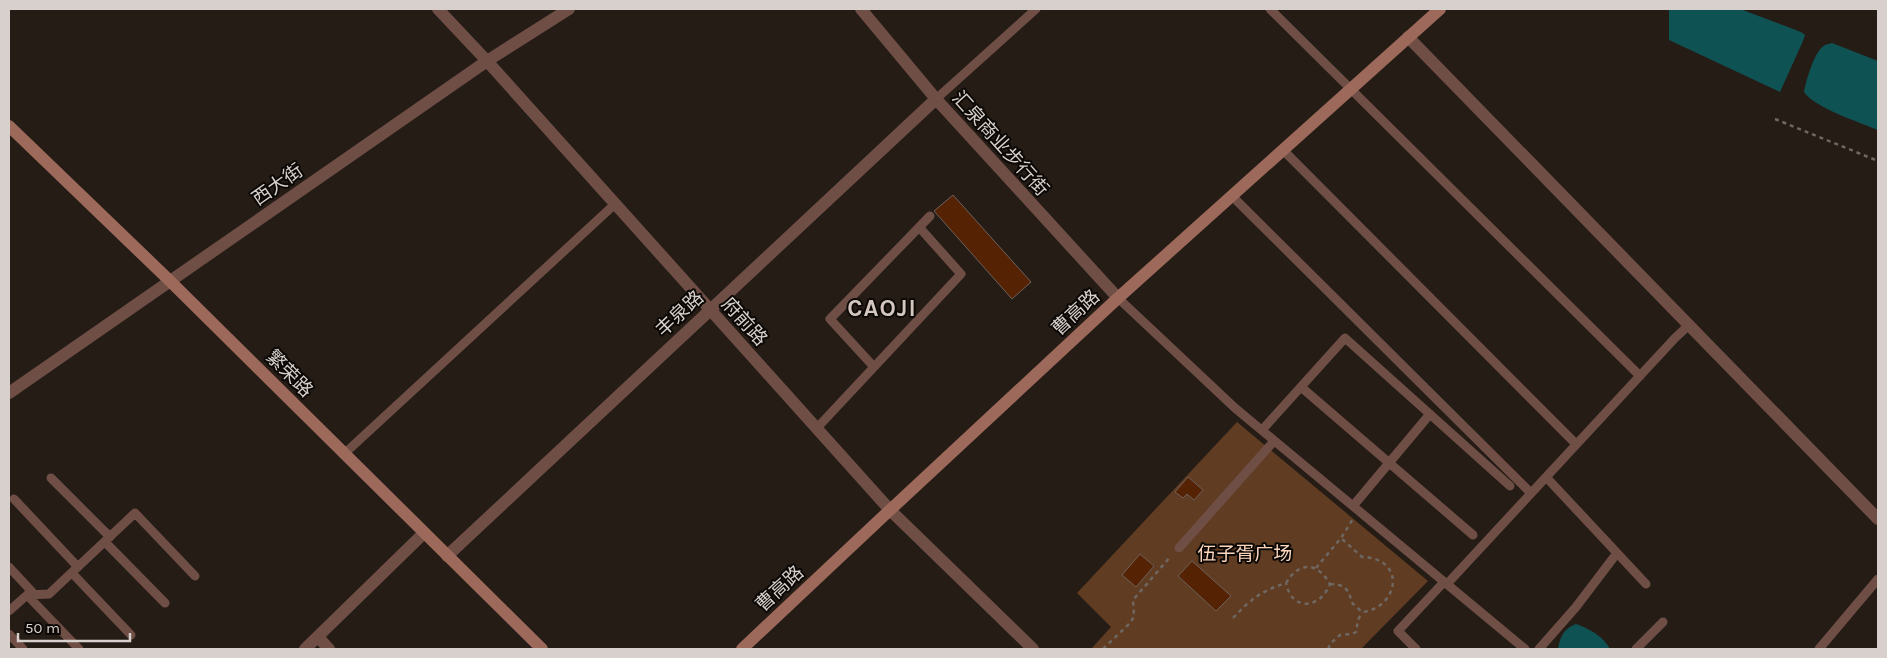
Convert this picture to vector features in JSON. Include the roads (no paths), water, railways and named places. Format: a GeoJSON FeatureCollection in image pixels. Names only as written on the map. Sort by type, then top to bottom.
{"type":"FeatureCollection","features":[{"type":"Feature","properties":{"kind":"street","name":"府前路"},"geometry":{"type":"LineString","coordinates":[[438,9],[487,61],[890,510],[1033,649]]}},
{"type":"Feature","properties":{"kind":"street","name":"西大街"},"geometry":{"type":"LineString","coordinates":[[9,393],[487,61],[570,9]]}},
{"type":"Feature","properties":{"kind":"street","name":"汇泉商业步行街"},"geometry":{"type":"LineString","coordinates":[[861,9],[936,99],[1118,298]]}},
{"type":"Feature","properties":{"kind":"street","name":"曹高路"},"geometry":{"type":"LineString","coordinates":[[742,649],[1118,298],[1440,9]]}},
{"type":"Feature","properties":{"kind":"street"},"geometry":{"type":"LineString","coordinates":[[1408,37],[1878,519]]}},
{"type":"Feature","properties":{"kind":"street","name":"丰泉路"},"geometry":{"type":"LineString","coordinates":[[447,556],[936,99]]}},
{"type":"Feature","properties":{"kind":"street","name":"繁荣路"},"geometry":{"type":"LineString","coordinates":[[9,126],[170,281],[542,649]]}},
{"type":"Feature","properties":{"kind":"street"},"geometry":{"type":"LineString","coordinates":[[306,649],[424,533]]}},
{"type":"Feature","properties":{"kind":"street"},"geometry":{"type":"LineString","coordinates":[[318,637],[329,649]]}},
{"type":"Feature","properties":{"kind":"lane"},"geometry":{"type":"LineString","coordinates":[[936,99],[1036,9]]}},
{"type":"Feature","properties":{"kind":"lane"},"geometry":{"type":"LineString","coordinates":[[1270,9],[1640,376]]}},
{"type":"Feature","properties":{"kind":"lane"},"geometry":{"type":"LineString","coordinates":[[1283,150],[1576,444]]}},
{"type":"Feature","properties":{"kind":"lane"},"geometry":{"type":"LineString","coordinates":[[1232,196],[1531,493]]}},
{"type":"Feature","properties":{"kind":"lane"},"geometry":{"type":"LineString","coordinates":[[344,454],[615,204]]}},
{"type":"Feature","properties":{"kind":"lane"},"geometry":{"type":"LineString","coordinates":[[874,367],[830,319],[930,216]]}},
{"type":"Feature","properties":{"kind":"lane"},"geometry":{"type":"LineString","coordinates":[[816,429],[961,274],[920,227]]}},
{"type":"Feature","properties":{"kind":"lane"},"geometry":{"type":"LineString","coordinates":[[1118,298],[1235,408],[1446,583],[1520,648]]}},
{"type":"Feature","properties":{"kind":"lane"},"geometry":{"type":"LineString","coordinates":[[1416,649],[1398,631],[1446,583],[1689,326]]}},
{"type":"Feature","properties":{"kind":"lane"},"geometry":{"type":"LineString","coordinates":[[1262,430],[1345,338],[1510,486]]}},
{"type":"Feature","properties":{"kind":"lane"},"geometry":{"type":"LineString","coordinates":[[1301,387],[1473,535]]}},
{"type":"Feature","properties":{"kind":"lane"},"geometry":{"type":"LineString","coordinates":[[1355,508],[1430,414]]}},
{"type":"Feature","properties":{"kind":"lane"},"geometry":{"type":"LineString","coordinates":[[1179,548],[1274,440]]}},
{"type":"Feature","properties":{"kind":"lane"},"geometry":{"type":"LineString","coordinates":[[1546,477],[1646,584]]}},
{"type":"Feature","properties":{"kind":"lane"},"geometry":{"type":"LineString","coordinates":[[51,478],[165,603]]}},
{"type":"Feature","properties":{"kind":"lane"},"geometry":{"type":"LineString","coordinates":[[14,500],[131,635]]}},
{"type":"Feature","properties":{"kind":"lane"},"geometry":{"type":"LineString","coordinates":[[9,611],[31,595],[49,594],[135,513],[195,576]]}},
{"type":"Feature","properties":{"kind":"lane"},"geometry":{"type":"LineString","coordinates":[[1539,649],[1576,607],[1617,553]]}},
{"type":"Feature","properties":{"kind":"lane"},"geometry":{"type":"LineString","coordinates":[[9,567],[79,649]]}},
{"type":"Feature","properties":{"kind":"lane"},"geometry":{"type":"LineString","coordinates":[[1819,649],[1878,578]]}},
{"type":"Feature","properties":{"kind":"lane"},"geometry":{"type":"LineString","coordinates":[[1636,649],[1663,622]]}},
{"type":"Feature","properties":{"kind":"lane"},"geometry":{"type":"LineString","coordinates":[[9,634],[23,649]]}},
{"type":"Feature","properties":{"kind":"water"},"geometry":{"type":"Polygon","coordinates":[[[1669,9],[1740,9],[1801,32],[1805,35],[1803,41],[1780,92],[1669,40],[1669,9]]]}},
{"type":"Feature","properties":{"kind":"water"},"geometry":{"type":"Polygon","coordinates":[[[1832,43],[1878,61],[1878,130],[1827,109],[1804,92],[1817,53],[1825,45],[1832,43]]]}},
{"type":"Feature","properties":{"kind":"water"},"geometry":{"type":"Polygon","coordinates":[[[1576,624],[1596,634],[1604,640],[1610,649],[1558,649],[1563,634],[1568,628],[1576,624]]]}},
{"type":"Feature","properties":{"kind":"district","name":"CAOJI"},"geometry":{"type":"Point","coordinates":[882,308]}},
{"type":"Feature","properties":{"kind":"park label","name":"伍子胥广场"},"geometry":{"type":"Point","coordinates":[1245,553]}}]}
